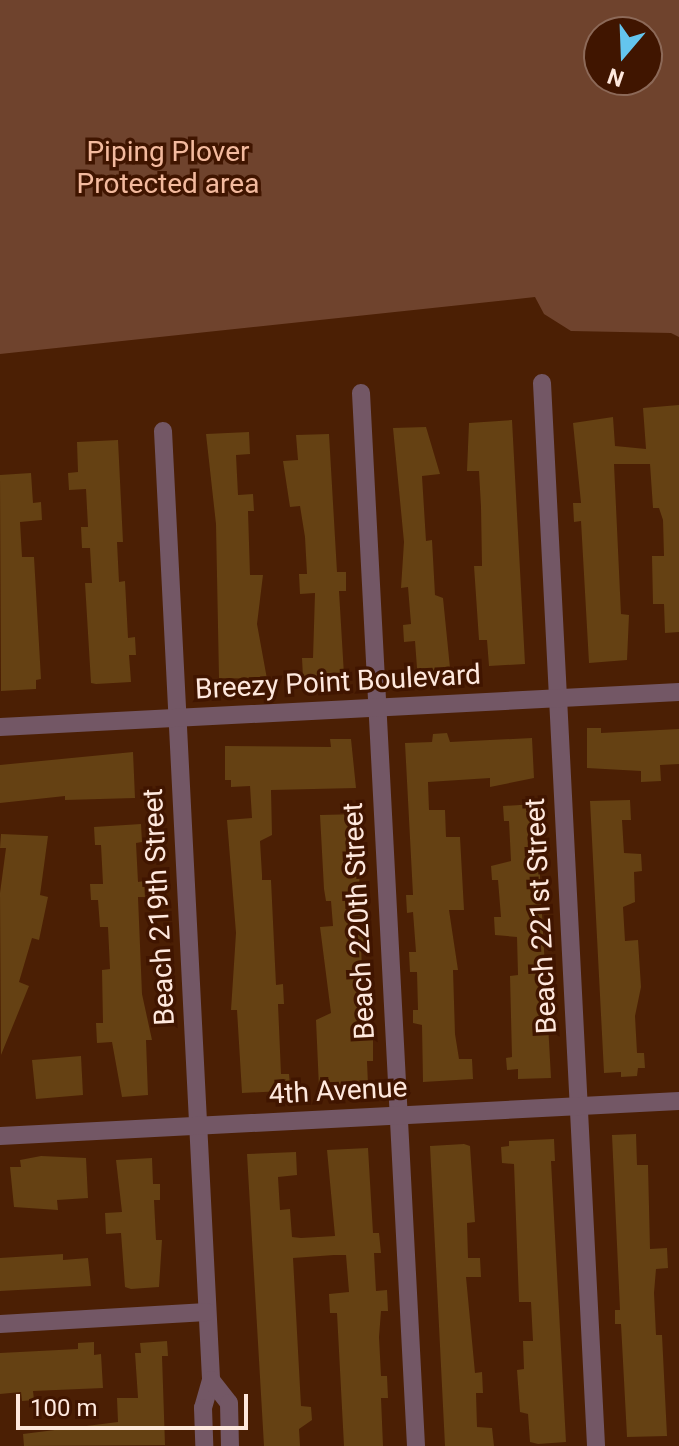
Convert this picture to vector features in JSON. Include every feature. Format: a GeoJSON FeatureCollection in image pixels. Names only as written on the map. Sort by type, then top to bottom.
{"type":"FeatureCollection","features":[{"type":"Feature","properties":{"kind":"street","name":"Beach 221st Street"},"geometry":{"type":"LineString","coordinates":[[542,383],[596,1446]]}},
{"type":"Feature","properties":{"kind":"street","name":"Beach 220th Street"},"geometry":{"type":"LineString","coordinates":[[361,393],[416,1446]]}},
{"type":"Feature","properties":{"kind":"street","name":"Beach 219th Street"},"geometry":{"type":"LineString","coordinates":[[163,431],[207,1312],[222,1446]]}},
{"type":"Feature","properties":{"kind":"street","name":"Breezy Point Boulevard"},"geometry":{"type":"LineString","coordinates":[[0,727],[679,692]]}},
{"type":"Feature","properties":{"kind":"street","name":"4th Avenue"},"geometry":{"type":"LineString","coordinates":[[0,1136],[679,1101]]}},
{"type":"Feature","properties":{"kind":"street"},"geometry":{"type":"LineString","coordinates":[[0,1324],[207,1312]]}},
{"type":"Feature","properties":{"kind":"street","name":"Beach 219th Street"},"geometry":{"type":"LineString","coordinates":[[204,1446],[203,1408],[214,1385]]}},
{"type":"Feature","properties":{"kind":"street","name":"Beach 219th Street"},"geometry":{"type":"LineString","coordinates":[[214,1385],[229,1403],[230,1446]]}},
{"type":"Feature","properties":{"kind":"green space","name":"Piping Plover Protected area"},"geometry":{"type":"Polygon","coordinates":[[[0,0],[679,0],[679,337],[671,333],[571,331],[544,314],[535,297],[0,354],[0,0]]]}},
{"type":"Feature","properties":{"kind":"building"},"geometry":{"type":"Polygon","coordinates":[[[679,405],[679,632],[665,633],[664,604],[653,604],[652,556],[664,556],[663,520],[659,508],[653,508],[650,464],[614,464],[621,614],[629,615],[627,660],[589,663],[581,521],[574,522],[573,503],[581,503],[573,423],[613,417],[615,446],[646,449],[643,408],[679,405]]]}},
{"type":"Feature","properties":{"kind":"building"},"geometry":{"type":"Polygon","coordinates":[[[512,420],[525,664],[489,666],[487,640],[479,640],[474,566],[482,566],[481,507],[479,471],[467,471],[469,423],[512,420]]]}},
{"type":"Feature","properties":{"kind":"building"},"geometry":{"type":"Polygon","coordinates":[[[426,427],[440,474],[422,476],[426,541],[432,540],[435,595],[443,598],[450,668],[423,673],[417,668],[415,641],[404,642],[403,625],[411,624],[408,587],[401,588],[404,542],[393,428],[426,427]]]}},
{"type":"Feature","properties":{"kind":"building"},"geometry":{"type":"Polygon","coordinates":[[[249,432],[250,454],[236,455],[238,495],[253,494],[254,511],[248,511],[250,575],[263,575],[257,624],[267,679],[219,678],[216,524],[206,434],[249,432]]]}},
{"type":"Feature","properties":{"kind":"building"},"geometry":{"type":"Polygon","coordinates":[[[329,434],[337,572],[346,572],[346,591],[339,591],[344,675],[303,678],[302,658],[313,658],[315,593],[300,594],[299,574],[307,574],[305,537],[300,506],[290,507],[283,461],[298,460],[296,435],[329,434]]]}},
{"type":"Feature","properties":{"kind":"building"},"geometry":{"type":"Polygon","coordinates":[[[118,440],[123,542],[117,542],[119,582],[125,581],[128,638],[135,637],[136,655],[129,655],[131,682],[96,684],[91,683],[85,583],[92,583],[90,548],[82,548],[81,527],[88,527],[86,489],[69,490],[68,473],[78,472],[77,442],[118,440]]]}},
{"type":"Feature","properties":{"kind":"building"},"geometry":{"type":"Polygon","coordinates":[[[31,473],[33,503],[41,502],[42,520],[20,522],[22,557],[34,557],[41,679],[36,680],[36,689],[1,691],[0,475],[31,473]]]}},
{"type":"Feature","properties":{"kind":"building"},"geometry":{"type":"Polygon","coordinates":[[[587,728],[601,728],[601,733],[679,729],[679,764],[660,765],[661,781],[641,782],[641,771],[587,768],[587,728]]]}},
{"type":"Feature","properties":{"kind":"building"},"geometry":{"type":"Polygon","coordinates":[[[447,733],[450,742],[532,738],[534,778],[490,787],[490,778],[428,782],[429,810],[445,810],[446,837],[460,837],[464,910],[449,910],[458,970],[453,970],[455,1034],[459,1059],[472,1059],[473,1079],[423,1082],[422,1025],[413,1023],[413,1010],[418,1010],[417,972],[410,972],[409,952],[416,952],[413,912],[407,913],[406,895],[413,895],[405,743],[432,742],[433,734],[447,733]]]}},
{"type":"Feature","properties":{"kind":"building"},"geometry":{"type":"Polygon","coordinates":[[[330,739],[351,739],[356,788],[271,790],[272,835],[260,841],[262,880],[271,880],[276,985],[283,984],[284,1004],[278,1004],[281,1074],[289,1074],[290,1085],[282,1086],[282,1091],[242,1093],[237,1010],[231,1010],[236,933],[227,820],[252,818],[250,786],[231,787],[231,780],[225,780],[225,746],[331,747],[330,739]]]}},
{"type":"Feature","properties":{"kind":"building"},"geometry":{"type":"Polygon","coordinates":[[[133,752],[135,798],[65,800],[65,796],[0,803],[0,765],[133,752]]]}},
{"type":"Feature","properties":{"kind":"building"},"geometry":{"type":"Polygon","coordinates":[[[630,800],[631,820],[622,820],[624,853],[641,854],[642,871],[634,872],[635,902],[623,907],[625,941],[638,940],[641,987],[635,1016],[637,1053],[644,1053],[645,1068],[638,1068],[637,1076],[621,1077],[621,1072],[604,1073],[590,801],[630,800]]]}},
{"type":"Feature","properties":{"kind":"building"},"geometry":{"type":"Polygon","coordinates":[[[536,804],[551,1078],[518,1079],[518,1069],[507,1070],[506,1058],[512,1057],[510,976],[518,975],[517,937],[495,935],[494,917],[501,917],[498,880],[492,880],[491,866],[511,861],[509,821],[504,821],[503,806],[536,804]]]}},
{"type":"Feature","properties":{"kind":"building"},"geometry":{"type":"Polygon","coordinates":[[[361,814],[359,898],[361,926],[368,926],[369,943],[361,944],[363,1000],[366,1038],[373,1038],[373,1061],[367,1061],[368,1085],[319,1088],[316,1020],[331,1013],[320,927],[333,926],[331,901],[326,901],[324,889],[320,815],[361,814]]]}},
{"type":"Feature","properties":{"kind":"building"},"geometry":{"type":"Polygon","coordinates":[[[141,824],[142,842],[136,843],[138,882],[144,881],[145,897],[138,897],[142,994],[152,1040],[146,1040],[148,1095],[122,1097],[112,1042],[97,1043],[96,1023],[103,1023],[102,970],[110,969],[108,927],[100,927],[98,900],[91,900],[90,884],[103,884],[101,845],[95,845],[94,827],[141,824]]]}},
{"type":"Feature","properties":{"kind":"building"},"geometry":{"type":"Polygon","coordinates":[[[1,834],[48,836],[40,895],[48,897],[39,940],[32,938],[19,982],[29,986],[1,1055],[0,893],[6,848],[0,848],[1,834]]]}},
{"type":"Feature","properties":{"kind":"building"},"geometry":{"type":"Polygon","coordinates":[[[81,1056],[83,1095],[36,1099],[32,1060],[81,1056]]]}},
{"type":"Feature","properties":{"kind":"building"},"geometry":{"type":"Polygon","coordinates":[[[636,1134],[637,1165],[648,1165],[650,1249],[667,1248],[668,1268],[656,1269],[654,1293],[656,1335],[662,1335],[667,1436],[627,1437],[621,1324],[615,1324],[615,1310],[620,1310],[612,1135],[636,1134]]]}},
{"type":"Feature","properties":{"kind":"building"},"geometry":{"type":"Polygon","coordinates":[[[554,1139],[555,1161],[551,1161],[566,1442],[538,1444],[530,1442],[528,1414],[520,1412],[517,1370],[524,1369],[523,1341],[533,1341],[531,1302],[519,1302],[514,1164],[502,1163],[501,1147],[509,1146],[509,1141],[554,1139]]]}},
{"type":"Feature","properties":{"kind":"building"},"geometry":{"type":"Polygon","coordinates":[[[430,1146],[470,1146],[475,1222],[467,1223],[468,1258],[480,1258],[481,1277],[466,1277],[475,1373],[482,1372],[483,1393],[476,1393],[477,1427],[492,1428],[494,1446],[445,1446],[430,1146]]]}},
{"type":"Feature","properties":{"kind":"building"},"geometry":{"type":"Polygon","coordinates":[[[368,1148],[373,1233],[379,1233],[381,1253],[374,1253],[376,1291],[387,1290],[388,1311],[381,1311],[379,1337],[381,1376],[387,1376],[388,1398],[381,1398],[383,1446],[344,1446],[337,1313],[330,1313],[329,1294],[349,1292],[346,1255],[334,1255],[293,1258],[301,1406],[311,1407],[312,1420],[299,1429],[300,1446],[264,1446],[247,1154],[296,1152],[297,1175],[278,1177],[280,1210],[290,1209],[292,1237],[301,1238],[335,1236],[327,1150],[368,1148]]]}},
{"type":"Feature","properties":{"kind":"building"},"geometry":{"type":"Polygon","coordinates":[[[41,1156],[86,1158],[88,1198],[57,1200],[58,1210],[14,1207],[10,1167],[21,1167],[20,1160],[41,1156]]]}},
{"type":"Feature","properties":{"kind":"building"},"geometry":{"type":"Polygon","coordinates":[[[152,1158],[153,1184],[160,1184],[160,1200],[154,1200],[156,1240],[162,1240],[159,1287],[131,1289],[125,1287],[121,1233],[106,1234],[105,1213],[122,1212],[116,1160],[152,1158]]]}},
{"type":"Feature","properties":{"kind":"building"},"geometry":{"type":"Polygon","coordinates":[[[63,1254],[63,1260],[88,1258],[91,1286],[0,1291],[0,1258],[63,1254]]]}},
{"type":"Feature","properties":{"kind":"building"},"geometry":{"type":"Polygon","coordinates":[[[167,1341],[168,1356],[162,1356],[165,1445],[24,1446],[23,1434],[118,1422],[117,1398],[138,1398],[135,1353],[141,1353],[140,1343],[167,1341]]]}},
{"type":"Feature","properties":{"kind":"building"},"geometry":{"type":"Polygon","coordinates":[[[94,1342],[94,1355],[101,1354],[103,1388],[33,1391],[34,1400],[22,1401],[21,1392],[0,1394],[0,1353],[78,1349],[78,1343],[94,1342]]]}}]}
